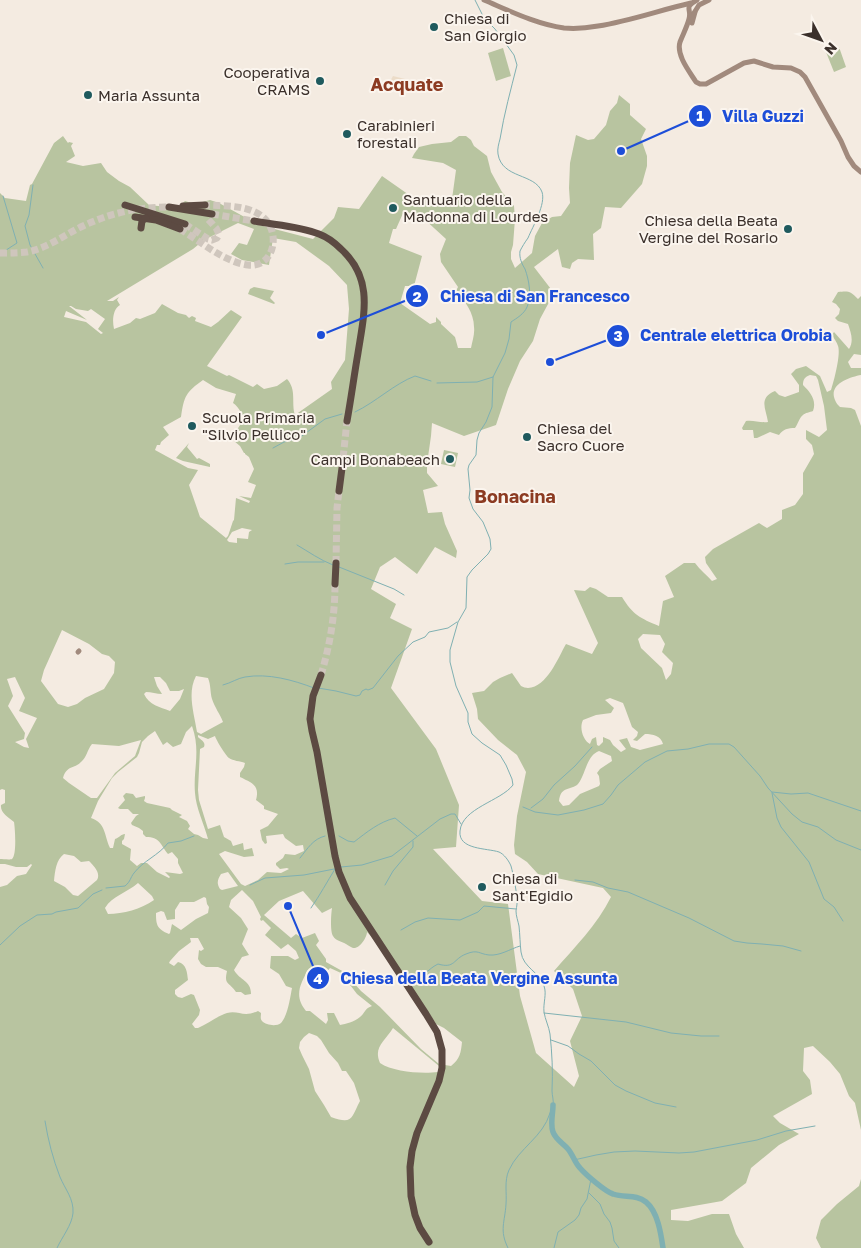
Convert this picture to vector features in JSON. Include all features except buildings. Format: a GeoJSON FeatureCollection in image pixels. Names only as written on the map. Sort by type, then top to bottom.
{"type":"FeatureCollection","features":[{"type":"Feature","properties":{"kind":"highway"},"geometry":{"type":"LineString","coordinates":[[125,205],[161,222],[182,227]]}},
{"type":"Feature","properties":{"kind":"highway"},"geometry":{"type":"LineString","coordinates":[[205,206],[191,205],[169,208],[183,209],[210,216]]}},
{"type":"Feature","properties":{"kind":"highway"},"geometry":{"type":"LineString","coordinates":[[141,228],[142,222],[148,216]]}},
{"type":"Feature","properties":{"kind":"highway"},"geometry":{"type":"LineString","coordinates":[[254,221],[309,231],[326,237],[349,257],[358,272],[363,289],[365,308],[347,421]]}},
{"type":"Feature","properties":{"kind":"highway"},"geometry":{"type":"LineString","coordinates":[[339,491],[342,468]]}},
{"type":"Feature","properties":{"kind":"highway"},"geometry":{"type":"LineString","coordinates":[[335,584],[336,563]]}},
{"type":"Feature","properties":{"kind":"highway"},"geometry":{"type":"LineString","coordinates":[[320,678],[313,696],[310,719],[339,872],[350,898],[437,1032],[442,1050],[442,1068],[439,1081],[417,1132],[410,1167],[411,1196],[415,1215],[420,1228],[429,1242]]}},
{"type":"Feature","properties":{"kind":"main road"},"geometry":{"type":"LineString","coordinates":[[484,0],[532,20],[566,28],[588,28],[608,25],[694,1]]}},
{"type":"Feature","properties":{"kind":"main road"},"geometry":{"type":"LineString","coordinates":[[691,11],[709,0]]}},
{"type":"Feature","properties":{"kind":"main road"},"geometry":{"type":"LineString","coordinates":[[694,1],[689,6],[691,11],[682,53],[685,64],[696,82],[706,84],[749,62],[757,62],[773,67],[789,67],[799,71],[805,77],[848,157],[861,172]]}},
{"type":"Feature","properties":{"kind":"main road"},"geometry":{"type":"LineString","coordinates":[[673,8],[691,11]]}},
{"type":"Feature","properties":{"kind":"green space"},"geometry":{"type":"Polygon","coordinates":[[[839,47],[846,67],[834,72],[826,52],[839,47]]]}},
{"type":"Feature","properties":{"kind":"green space"},"geometry":{"type":"Polygon","coordinates":[[[503,48],[511,76],[496,81],[488,53],[503,48]]]}},
{"type":"Feature","properties":{"kind":"green space"},"geometry":{"type":"Polygon","coordinates":[[[619,95],[630,104],[630,115],[646,129],[641,139],[647,156],[647,166],[642,184],[621,208],[605,207],[601,228],[593,234],[594,260],[578,259],[572,263],[570,269],[562,267],[558,249],[534,267],[554,293],[540,319],[533,341],[520,361],[496,425],[464,436],[432,423],[427,473],[438,486],[423,490],[428,513],[442,512],[445,524],[457,551],[456,558],[435,547],[417,574],[395,557],[380,567],[371,589],[396,604],[390,618],[412,629],[391,688],[436,749],[459,805],[456,847],[433,849],[482,901],[508,904],[520,996],[536,1053],[574,1087],[579,1076],[570,1041],[582,1016],[573,989],[554,971],[592,927],[611,897],[603,888],[538,874],[527,862],[515,854],[517,816],[526,772],[517,755],[498,740],[478,719],[472,693],[484,691],[493,682],[512,673],[521,686],[528,688],[541,683],[551,671],[566,644],[592,654],[598,643],[574,590],[585,591],[590,587],[608,597],[622,597],[638,615],[659,626],[663,601],[674,597],[665,576],[684,563],[695,563],[712,581],[717,579],[706,563],[705,557],[713,549],[759,523],[767,528],[782,519],[782,510],[795,505],[803,494],[803,473],[814,454],[812,445],[806,439],[806,430],[819,437],[827,430],[824,406],[816,376],[808,376],[803,383],[813,400],[813,411],[802,416],[795,428],[786,429],[779,435],[770,432],[754,438],[753,430],[743,430],[742,428],[746,421],[768,422],[764,404],[766,397],[770,394],[775,391],[785,397],[799,392],[799,385],[791,374],[796,369],[806,366],[820,376],[827,392],[831,390],[839,355],[838,345],[832,335],[834,332],[849,349],[852,340],[848,324],[835,318],[839,314],[840,309],[832,302],[838,292],[849,292],[858,299],[861,296],[861,355],[854,354],[848,362],[851,368],[861,368],[861,375],[841,382],[834,394],[836,402],[840,407],[855,410],[861,426],[861,1130],[855,1103],[849,1096],[840,1074],[813,1046],[804,1048],[803,1071],[810,1080],[812,1094],[773,1116],[780,1123],[799,1134],[779,1145],[751,1168],[746,1183],[722,1201],[671,1210],[671,1220],[688,1221],[712,1214],[729,1214],[736,1234],[744,1248],[0,1248],[0,887],[7,885],[17,876],[26,874],[32,865],[16,867],[0,864],[0,859],[12,859],[14,857],[15,841],[14,822],[5,815],[1,808],[1,805],[5,803],[5,790],[0,790],[0,193],[5,198],[26,201],[30,185],[54,143],[63,136],[68,143],[73,143],[71,146],[75,156],[66,162],[83,166],[101,163],[107,172],[130,187],[149,205],[177,208],[185,201],[195,204],[210,200],[259,225],[313,239],[334,218],[338,207],[359,209],[382,176],[412,197],[452,199],[456,170],[443,163],[412,158],[419,147],[451,142],[459,136],[466,136],[474,146],[487,156],[491,172],[502,192],[514,206],[515,219],[511,259],[515,268],[532,253],[535,236],[542,223],[552,217],[561,216],[570,203],[570,163],[576,135],[588,140],[594,139],[606,125],[610,111],[617,103],[619,95]],[[404,211],[396,229],[393,229],[389,243],[422,256],[414,286],[405,286],[400,303],[430,324],[436,322],[436,317],[455,337],[458,348],[471,348],[474,322],[471,312],[456,291],[458,287],[441,262],[440,254],[446,239],[422,217],[404,211]],[[238,223],[204,240],[193,249],[107,301],[113,301],[119,297],[117,300],[120,305],[114,315],[114,329],[130,323],[136,318],[140,319],[155,313],[162,304],[189,318],[192,316],[196,318],[195,321],[211,327],[231,310],[242,317],[207,366],[253,387],[257,384],[264,389],[277,386],[287,379],[293,392],[295,415],[332,389],[331,382],[345,360],[349,309],[347,285],[329,266],[296,242],[273,238],[269,265],[242,260],[231,254],[239,243],[247,245],[254,229],[238,223]],[[69,306],[87,320],[66,311],[64,317],[86,322],[101,334],[103,333],[98,329],[105,319],[91,309],[88,311],[69,306]],[[203,380],[187,395],[181,417],[163,427],[169,435],[160,445],[157,445],[155,450],[188,468],[198,470],[189,485],[200,517],[226,538],[234,520],[236,498],[249,503],[250,501],[239,496],[251,498],[256,485],[248,482],[254,469],[249,457],[234,441],[236,431],[245,418],[233,403],[236,394],[216,388],[203,380]],[[242,528],[232,532],[227,540],[237,543],[237,538],[248,539],[249,532],[252,530],[242,528]],[[62,630],[41,681],[58,704],[68,707],[104,689],[114,673],[115,662],[109,656],[102,654],[89,644],[62,630]],[[643,634],[638,639],[641,648],[662,668],[666,680],[671,674],[673,663],[662,652],[665,644],[660,635],[643,634]],[[196,676],[192,689],[192,703],[197,732],[201,734],[223,722],[212,699],[208,678],[196,676]],[[15,677],[7,679],[13,696],[8,706],[25,733],[24,739],[15,742],[29,748],[26,739],[37,718],[19,711],[25,698],[15,677]],[[154,677],[162,694],[146,692],[144,694],[146,698],[152,703],[170,711],[180,699],[184,689],[170,691],[160,677],[154,677]],[[610,698],[605,700],[614,708],[611,713],[596,715],[583,720],[581,727],[585,740],[590,744],[592,739],[596,737],[597,745],[599,746],[603,742],[603,737],[610,740],[621,752],[626,749],[619,740],[627,738],[631,747],[640,750],[663,744],[659,737],[651,734],[645,734],[637,741],[633,740],[638,732],[632,727],[623,703],[610,698]],[[192,726],[186,732],[181,744],[173,747],[167,742],[163,745],[155,731],[142,742],[137,757],[112,778],[98,801],[91,818],[102,826],[110,848],[113,848],[115,839],[125,834],[122,844],[131,849],[130,860],[137,866],[141,863],[147,863],[157,872],[169,878],[165,872],[183,873],[178,859],[172,852],[168,854],[157,840],[146,837],[143,831],[132,825],[131,823],[139,814],[133,814],[128,809],[118,808],[125,800],[123,796],[126,793],[133,794],[136,798],[145,796],[144,801],[147,803],[170,808],[182,815],[179,817],[187,821],[190,826],[188,829],[194,834],[208,839],[196,799],[196,744],[192,726]],[[198,735],[204,742],[204,747],[200,749],[198,790],[199,800],[208,829],[220,825],[224,837],[231,841],[233,846],[243,843],[244,850],[252,848],[254,856],[244,857],[225,851],[219,854],[241,884],[245,886],[258,880],[267,872],[281,873],[289,869],[280,869],[276,863],[285,854],[295,855],[304,851],[303,845],[296,846],[285,838],[283,834],[266,836],[267,843],[265,844],[260,830],[268,826],[278,814],[264,809],[264,806],[256,800],[257,791],[254,785],[240,777],[245,763],[229,758],[215,736],[208,739],[198,735]],[[141,740],[119,746],[92,744],[83,760],[69,769],[63,778],[91,798],[97,798],[115,773],[135,756],[141,740]],[[599,751],[591,757],[578,784],[564,790],[560,796],[559,801],[563,806],[569,805],[580,794],[599,786],[599,776],[597,773],[612,761],[611,756],[599,751]],[[64,854],[56,866],[54,881],[65,887],[73,895],[78,896],[98,877],[96,870],[89,861],[81,862],[74,856],[64,854]],[[228,872],[221,874],[218,885],[222,890],[238,886],[228,872]],[[138,883],[120,894],[105,908],[108,914],[132,910],[154,900],[138,883]],[[242,890],[231,900],[229,907],[241,918],[248,929],[242,944],[249,955],[242,957],[234,970],[247,983],[251,989],[251,994],[245,995],[241,992],[236,992],[226,981],[227,971],[218,967],[206,967],[201,964],[198,959],[199,950],[204,949],[198,938],[190,938],[191,942],[170,961],[169,963],[174,966],[178,962],[181,963],[186,969],[188,980],[175,990],[175,994],[182,998],[191,994],[194,995],[200,1010],[199,1015],[192,1024],[195,1028],[231,1012],[249,1014],[258,1011],[261,1013],[262,1021],[271,1025],[279,1024],[283,1020],[292,988],[286,986],[279,974],[270,968],[271,956],[288,956],[295,960],[299,958],[296,951],[288,944],[281,949],[265,935],[271,928],[263,920],[261,921],[253,901],[242,890]],[[303,891],[279,901],[264,915],[291,938],[296,934],[302,938],[315,933],[319,941],[316,945],[326,959],[326,962],[344,972],[361,991],[439,1064],[451,1066],[456,1061],[462,1042],[436,1024],[367,932],[363,942],[356,948],[352,948],[337,940],[331,930],[332,908],[322,913],[303,891]],[[204,897],[194,902],[180,902],[175,910],[175,919],[167,920],[164,912],[161,911],[156,913],[158,926],[169,934],[172,924],[181,930],[208,913],[209,907],[206,898],[204,897]],[[330,968],[320,980],[308,970],[299,990],[301,1004],[306,1011],[310,1011],[326,1024],[328,1020],[327,1013],[334,1013],[340,1025],[355,1020],[372,1006],[357,994],[341,973],[330,968]],[[393,1028],[381,1044],[378,1057],[380,1063],[386,1066],[408,1072],[438,1072],[439,1066],[393,1028]],[[309,1033],[300,1042],[299,1048],[309,1069],[315,1091],[331,1117],[347,1120],[353,1116],[360,1101],[354,1083],[346,1071],[342,1071],[321,1040],[309,1033]]]}},
{"type":"Feature","properties":{"kind":"green space"},"geometry":{"type":"Polygon","coordinates":[[[254,287],[274,291],[270,298],[275,303],[248,294],[250,289],[254,287]]]}},
{"type":"Feature","properties":{"kind":"green space"},"geometry":{"type":"Polygon","coordinates":[[[189,443],[187,447],[197,459],[199,458],[210,464],[210,467],[176,458],[189,443]]]}},
{"type":"Feature","properties":{"kind":"green space","name":"Campi Bonabeach"},"geometry":{"type":"Polygon","coordinates":[[[444,450],[458,453],[455,467],[441,464],[444,450]]]}},
{"type":"Feature","properties":{"kind":"green space"},"geometry":{"type":"Polygon","coordinates":[[[861,1179],[861,1248],[821,1248],[816,1238],[821,1220],[859,1186],[861,1179]]]}},
{"type":"Feature","properties":{"kind":"shaded area"},"geometry":{"type":"Polygon","coordinates":[[[393,76],[413,81],[411,89],[388,85],[393,76]]]}},
{"type":"Feature","properties":{"kind":"waterway"},"geometry":{"type":"LineString","coordinates":[[475,0],[484,18],[495,29],[514,55],[517,65],[498,146],[498,154],[506,168],[533,182],[538,186],[543,197],[538,215],[520,251],[520,258],[529,283],[529,303],[524,312],[511,322],[505,353],[493,377],[492,407],[479,433],[476,455],[468,469],[469,498],[473,509],[483,522],[490,539],[491,549],[467,577],[466,608],[458,622],[450,650],[450,662],[456,686],[468,713],[468,722],[472,734],[500,755],[506,765],[513,785],[500,796],[467,816],[462,823],[461,837],[468,845],[501,853],[511,866],[517,896],[516,913],[522,957],[544,986],[544,1012],[551,1041],[553,1108],[542,1129],[513,1162],[509,1170],[503,1226],[505,1242],[508,1248]]}},
{"type":"Feature","properties":{"kind":"waterway"},"geometry":{"type":"LineString","coordinates":[[33,185],[29,215],[25,226],[30,245],[43,268]]}},
{"type":"Feature","properties":{"kind":"waterway"},"geometry":{"type":"LineString","coordinates":[[0,254],[17,243],[3,196]]}},
{"type":"Feature","properties":{"kind":"waterway"},"geometry":{"type":"LineString","coordinates":[[355,412],[415,376],[431,381]]}},
{"type":"Feature","properties":{"kind":"waterway"},"geometry":{"type":"LineString","coordinates":[[437,383],[477,382],[493,377]]}},
{"type":"Feature","properties":{"kind":"waterway"},"geometry":{"type":"LineString","coordinates":[[273,448],[284,442],[299,438],[325,419],[342,414]]}},
{"type":"Feature","properties":{"kind":"waterway"},"geometry":{"type":"LineString","coordinates":[[297,545],[333,565]]}},
{"type":"Feature","properties":{"kind":"waterway"},"geometry":{"type":"LineString","coordinates":[[285,564],[324,562]]}},
{"type":"Feature","properties":{"kind":"waterway"},"geometry":{"type":"LineString","coordinates":[[339,567],[394,589],[404,595]]}},
{"type":"Feature","properties":{"kind":"waterway"},"geometry":{"type":"LineString","coordinates":[[318,688],[356,696],[360,695],[362,691],[373,688],[398,656],[413,642],[425,637],[429,632],[448,628],[457,622]]}},
{"type":"Feature","properties":{"kind":"waterway"},"geometry":{"type":"LineString","coordinates":[[223,685],[242,678],[263,676],[289,680],[314,688]]}},
{"type":"Feature","properties":{"kind":"waterway"},"geometry":{"type":"LineString","coordinates":[[523,807],[535,812],[558,815],[584,810],[603,804],[618,785],[645,762],[667,751],[709,744],[729,744],[734,747],[792,814],[802,822],[818,827],[836,840],[861,850]]}},
{"type":"Feature","properties":{"kind":"waterway"},"geometry":{"type":"LineString","coordinates":[[531,808],[543,799],[554,785],[592,747]]}},
{"type":"Feature","properties":{"kind":"waterway"},"geometry":{"type":"LineString","coordinates":[[772,792],[808,793],[861,811]]}},
{"type":"Feature","properties":{"kind":"waterway"},"geometry":{"type":"LineString","coordinates":[[772,793],[777,818],[781,827],[809,862],[824,899],[834,907],[843,921]]}},
{"type":"Feature","properties":{"kind":"waterway"},"geometry":{"type":"LineString","coordinates":[[341,867],[362,865],[392,856],[440,819],[451,814],[455,814],[461,824]]}},
{"type":"Feature","properties":{"kind":"waterway"},"geometry":{"type":"LineString","coordinates":[[339,836],[354,842],[378,825],[395,818],[417,836]]}},
{"type":"Feature","properties":{"kind":"waterway"},"geometry":{"type":"LineString","coordinates":[[106,888],[125,886],[138,869],[168,843],[194,836]]}},
{"type":"Feature","properties":{"kind":"waterway"},"geometry":{"type":"LineString","coordinates":[[300,858],[308,847],[325,836]]}},
{"type":"Feature","properties":{"kind":"waterway"},"geometry":{"type":"LineString","coordinates":[[385,885],[393,871],[413,847],[413,841]]}},
{"type":"Feature","properties":{"kind":"waterway"},"geometry":{"type":"LineString","coordinates":[[250,885],[265,878],[304,875],[334,869]]}},
{"type":"Feature","properties":{"kind":"waterway"},"geometry":{"type":"LineString","coordinates":[[311,908],[335,869]]}},
{"type":"Feature","properties":{"kind":"waterway"},"geometry":{"type":"LineString","coordinates":[[575,880],[593,882],[608,888],[628,892],[689,918],[734,941],[783,946],[801,951]]}},
{"type":"Feature","properties":{"kind":"waterway"},"geometry":{"type":"LineString","coordinates":[[0,945],[20,926],[37,915],[52,914],[78,908],[93,894],[102,890]]}},
{"type":"Feature","properties":{"kind":"waterway"},"geometry":{"type":"LineString","coordinates":[[401,930],[415,922],[428,918],[460,920],[478,912],[484,906],[516,909]]}},
{"type":"Feature","properties":{"kind":"waterway"},"geometry":{"type":"LineString","coordinates":[[413,975],[425,973],[438,964],[451,964],[470,953],[476,952],[493,955],[520,946]]}},
{"type":"Feature","properties":{"kind":"waterway"},"geometry":{"type":"LineString","coordinates":[[544,1013],[626,1022],[671,1033],[719,1036]]}},
{"type":"Feature","properties":{"kind":"waterway"},"geometry":{"type":"LineString","coordinates":[[551,1040],[568,1046],[591,1061],[615,1085],[626,1091],[655,1103],[676,1107]]}},
{"type":"Feature","properties":{"kind":"waterway"},"geometry":{"type":"LineString","coordinates":[[553,1105],[552,1126],[556,1137],[568,1149],[580,1168],[601,1187],[613,1194],[638,1198],[650,1206],[656,1217],[663,1248]]}},
{"type":"Feature","properties":{"kind":"waterway"},"geometry":{"type":"LineString","coordinates":[[45,1121],[55,1163],[73,1208],[71,1222],[57,1248]]}},
{"type":"Feature","properties":{"kind":"waterway"},"geometry":{"type":"LineString","coordinates":[[574,1160],[614,1152],[694,1152],[757,1140],[786,1131],[815,1126]]}},
{"type":"Feature","properties":{"kind":"waterway"},"geometry":{"type":"LineString","coordinates":[[554,1248],[558,1232],[579,1215],[587,1199],[591,1179]]}},
{"type":"Feature","properties":{"kind":"waterway"},"geometry":{"type":"LineString","coordinates":[[589,1193],[600,1204],[610,1222],[614,1241],[619,1248]]}},
{"type":"Feature","properties":{"kind":"tunnel"},"geometry":{"type":"LineString","coordinates":[[180,229],[230,260],[248,265],[258,264],[265,260],[273,245],[273,236],[270,226],[264,218],[255,212],[243,208],[205,205]]}},
{"type":"Feature","properties":{"kind":"tunnel"},"geometry":{"type":"LineString","coordinates":[[0,253],[35,250],[93,221],[114,214],[146,208],[169,207]]}},
{"type":"Feature","properties":{"kind":"tunnel"},"geometry":{"type":"LineString","coordinates":[[212,214],[254,221]]}},
{"type":"Feature","properties":{"kind":"tunnel"},"geometry":{"type":"LineString","coordinates":[[185,224],[212,240],[217,238],[219,234],[207,218]]}},
{"type":"Feature","properties":{"kind":"tunnel"},"geometry":{"type":"LineString","coordinates":[[342,468],[347,421]]}},
{"type":"Feature","properties":{"kind":"tunnel"},"geometry":{"type":"LineString","coordinates":[[336,563],[339,491]]}},
{"type":"Feature","properties":{"kind":"tunnel"},"geometry":{"type":"LineString","coordinates":[[321,675],[331,630],[335,584]]}},
{"type":"Feature","properties":{"kind":"place","name":"Chiesa di San Giorgio"},"geometry":{"type":"Point","coordinates":[434,27]}},
{"type":"Feature","properties":{"kind":"place","name":"Cooperativa CRAMS"},"geometry":{"type":"Point","coordinates":[320,81]}},
{"type":"Feature","properties":{"kind":"place","name":"Maria Assunta"},"geometry":{"type":"Point","coordinates":[88,95]}},
{"type":"Feature","properties":{"kind":"place","name":"Carabinieri forestali"},"geometry":{"type":"Point","coordinates":[347,134]}},
{"type":"Feature","properties":{"kind":"place","name":"Villa Guzzi"},"geometry":{"type":"Point","coordinates":[621,151]}},
{"type":"Feature","properties":{"kind":"place","name":"Santuario della Madonna di Lourdes"},"geometry":{"type":"Point","coordinates":[393,208]}},
{"type":"Feature","properties":{"kind":"place","name":"Chiesa della Beata Vergine del Rosario"},"geometry":{"type":"Point","coordinates":[788,229]}},
{"type":"Feature","properties":{"kind":"place","name":"Chiesa di San Francesco"},"geometry":{"type":"Point","coordinates":[321,335]}},
{"type":"Feature","properties":{"kind":"place","name":"Centrale elettrica Orobia"},"geometry":{"type":"Point","coordinates":[550,362]}},
{"type":"Feature","properties":{"kind":"place","name":"Scuola Primaria \"Silvio Pellico\""},"geometry":{"type":"Point","coordinates":[192,426]}},
{"type":"Feature","properties":{"kind":"place","name":"Chiesa del Sacro Cuore"},"geometry":{"type":"Point","coordinates":[527,437]}},
{"type":"Feature","properties":{"kind":"place","name":"Campi Bonabeach"},"geometry":{"type":"Point","coordinates":[450,459]}},
{"type":"Feature","properties":{"kind":"place","name":"Chiesa di Sant'Egidio"},"geometry":{"type":"Point","coordinates":[482,887]}},
{"type":"Feature","properties":{"kind":"place","name":"Chiesa della Beata Vergine Assunta"},"geometry":{"type":"Point","coordinates":[288,906]}},
{"type":"Feature","properties":{"kind":"district","name":"Acquate"},"geometry":{"type":"Point","coordinates":[407,84]}},
{"type":"Feature","properties":{"kind":"district","name":"Bonacina"},"geometry":{"type":"Point","coordinates":[515,496]}}]}
